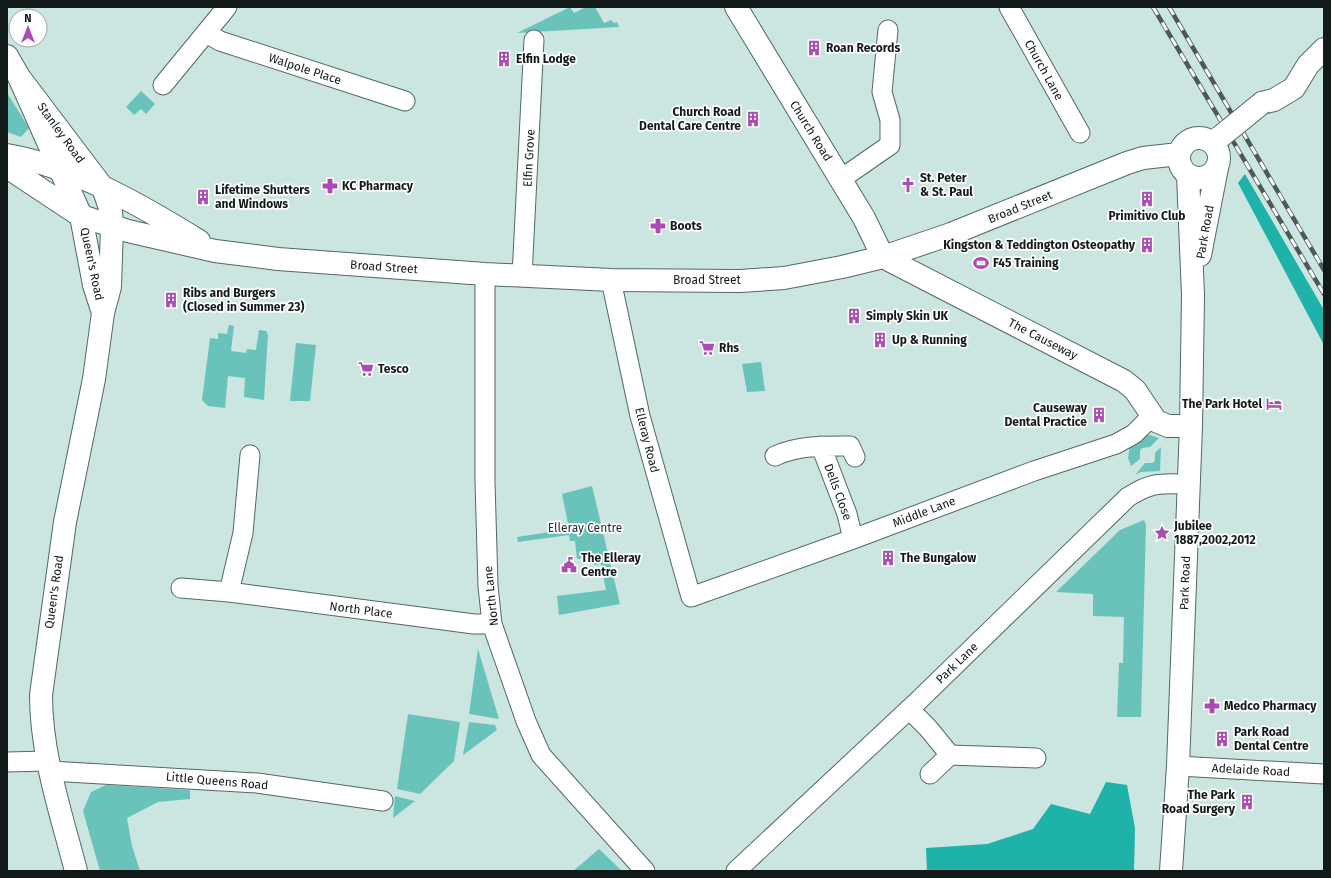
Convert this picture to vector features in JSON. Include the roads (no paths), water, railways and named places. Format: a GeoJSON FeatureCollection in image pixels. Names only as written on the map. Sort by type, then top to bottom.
{"type":"FeatureCollection","features":[{"type":"Feature","properties":{"kind":"main road","name":"Church Road"},"geometry":{"type":"LineString","coordinates":[[736,7],[864,218],[883,257]]}},
{"type":"Feature","properties":{"kind":"main road"},"geometry":{"type":"LineString","coordinates":[[1217,140],[1220,156],[1217,168],[1213,173],[1206,177],[1199,178],[1188,175],[1181,167],[1180,154],[1182,147],[1192,139],[1205,138],[1217,140],[1262,102],[1272,84],[1291,71],[1308,65],[1324,49]]}},
{"type":"Feature","properties":{"kind":"main road","name":"Stanley Road"},"geometry":{"type":"LineString","coordinates":[[7,56],[81,216]]}},
{"type":"Feature","properties":{"kind":"main road","name":"Stanley Road"},"geometry":{"type":"LineString","coordinates":[[18,77],[103,188]]}},
{"type":"Feature","properties":{"kind":"main road","name":"Broad Street"},"geometry":{"type":"LineString","coordinates":[[7,167],[81,216],[112,226],[215,251],[278,259],[486,274],[611,280],[740,281],[784,278],[836,269],[883,257],[951,234],[1127,163],[1143,158],[1180,154]]}},
{"type":"Feature","properties":{"kind":"main road","name":"Broad Street"},"geometry":{"type":"LineString","coordinates":[[7,155],[42,163],[103,188],[167,221],[215,251]]}},
{"type":"Feature","properties":{"kind":"main road","name":"Park Road"},"geometry":{"type":"LineString","coordinates":[[1193,295],[1217,168]]}},
{"type":"Feature","properties":{"kind":"main road","name":"Park Road"},"geometry":{"type":"LineString","coordinates":[[1172,871],[1178,766],[1191,426],[1193,295],[1188,175]]}},
{"type":"Feature","properties":{"kind":"main road","name":"Queen's Road"},"geometry":{"type":"LineString","coordinates":[[76,871],[49,766],[41,716],[41,695],[44,658],[65,522],[94,379],[103,313],[111,279],[111,211],[103,188]]}},
{"type":"Feature","properties":{"kind":"main road","name":"Queen's Road"},"geometry":{"type":"LineString","coordinates":[[81,216],[94,286],[103,313]]}},
{"type":"Feature","properties":{"kind":"main road","name":"The Causeway"},"geometry":{"type":"LineString","coordinates":[[883,257],[1124,380],[1134,390],[1151,417]]}},
{"type":"Feature","properties":{"kind":"main road"},"geometry":{"type":"LineString","coordinates":[[1151,417],[1162,424],[1191,426]]}},
{"type":"Feature","properties":{"kind":"street"},"geometry":{"type":"LineString","coordinates":[[163,85],[227,7]]}},
{"type":"Feature","properties":{"kind":"street","name":"Church Lane"},"geometry":{"type":"LineString","coordinates":[[1009,7],[1080,133]]}},
{"type":"Feature","properties":{"kind":"street"},"geometry":{"type":"LineString","coordinates":[[841,179],[890,145],[890,120],[882,92],[888,30]]}},
{"type":"Feature","properties":{"kind":"street","name":"Walpole Place"},"geometry":{"type":"LineString","coordinates":[[206,33],[220,41],[405,101]]}},
{"type":"Feature","properties":{"kind":"street","name":"Elfin Grove"},"geometry":{"type":"LineString","coordinates":[[522,276],[534,40]]}},
{"type":"Feature","properties":{"kind":"street","name":"North Lane"},"geometry":{"type":"LineString","coordinates":[[486,274],[486,482],[488,586],[492,624],[526,721],[541,755],[645,871]]}},
{"type":"Feature","properties":{"kind":"street","name":"Elleray Road"},"geometry":{"type":"LineString","coordinates":[[611,280],[640,416],[691,597]]}},
{"type":"Feature","properties":{"kind":"street","name":"Middle Lane"},"geometry":{"type":"LineString","coordinates":[[691,597],[853,539],[1034,470],[1116,444],[1134,434],[1151,417]]}},
{"type":"Feature","properties":{"kind":"street","name":"Dells Close"},"geometry":{"type":"LineString","coordinates":[[821,446],[847,514],[853,539]]}},
{"type":"Feature","properties":{"kind":"street","name":"Dells Close"},"geometry":{"type":"LineString","coordinates":[[775,456],[790,449],[821,446],[850,446],[855,457]]}},
{"type":"Feature","properties":{"kind":"street"},"geometry":{"type":"LineString","coordinates":[[229,592],[243,533],[250,455]]}},
{"type":"Feature","properties":{"kind":"street","name":"Park Lane"},"geometry":{"type":"LineString","coordinates":[[736,871],[909,709],[1128,497],[1144,487],[1160,483],[1189,484]]}},
{"type":"Feature","properties":{"kind":"street","name":"North Place"},"geometry":{"type":"LineString","coordinates":[[181,588],[229,592],[466,623],[492,624]]}},
{"type":"Feature","properties":{"kind":"street"},"geometry":{"type":"LineString","coordinates":[[909,709],[928,728],[950,755]]}},
{"type":"Feature","properties":{"kind":"street"},"geometry":{"type":"LineString","coordinates":[[930,774],[950,755],[1036,758]]}},
{"type":"Feature","properties":{"kind":"street","name":"Little Queens Road"},"geometry":{"type":"LineString","coordinates":[[7,762],[257,783],[383,801]]}},
{"type":"Feature","properties":{"kind":"street","name":"Adelaide Road"},"geometry":{"type":"LineString","coordinates":[[1178,766],[1324,774]]}},
{"type":"Feature","properties":{"kind":"railway"},"geometry":{"type":"LineString","coordinates":[[1153,7],[1324,294]]}},
{"type":"Feature","properties":{"kind":"railway"},"geometry":{"type":"LineString","coordinates":[[1169,7],[1324,270]]}},
{"type":"Feature","properties":{"kind":"place","name":"Roan Records"},"geometry":{"type":"Point","coordinates":[814,48]}},
{"type":"Feature","properties":{"kind":"place","name":"Elfin Lodge"},"geometry":{"type":"Point","coordinates":[504,59]}},
{"type":"Feature","properties":{"kind":"place","name":"Church Road Dental Care Centre"},"geometry":{"type":"Point","coordinates":[753,119]}},
{"type":"Feature","properties":{"kind":"place","name":"St. Peter & St. Paul"},"geometry":{"type":"Point","coordinates":[908,185]}},
{"type":"Feature","properties":{"kind":"place","name":"KC Pharmacy"},"geometry":{"type":"Point","coordinates":[330,186]}},
{"type":"Feature","properties":{"kind":"place","name":"Lifetime Shutters and Windows"},"geometry":{"type":"Point","coordinates":[203,197]}},
{"type":"Feature","properties":{"kind":"place","name":"Primitivo Club"},"geometry":{"type":"Point","coordinates":[1147,199]}},
{"type":"Feature","properties":{"kind":"place","name":"Boots"},"geometry":{"type":"Point","coordinates":[658,226]}},
{"type":"Feature","properties":{"kind":"place","name":"Kingston & Teddington Osteopathy"},"geometry":{"type":"Point","coordinates":[1147,245]}},
{"type":"Feature","properties":{"kind":"place","name":"F45 Training"},"geometry":{"type":"Point","coordinates":[981,263]}},
{"type":"Feature","properties":{"kind":"place","name":"Ribs and Burgers (Closed in Summer 23)"},"geometry":{"type":"Point","coordinates":[171,300]}},
{"type":"Feature","properties":{"kind":"place","name":"Simply Skin UK"},"geometry":{"type":"Point","coordinates":[854,316]}},
{"type":"Feature","properties":{"kind":"place","name":"Up & Running"},"geometry":{"type":"Point","coordinates":[880,340]}},
{"type":"Feature","properties":{"kind":"place","name":"Rhs"},"geometry":{"type":"Point","coordinates":[707,348]}},
{"type":"Feature","properties":{"kind":"place","name":"Tesco"},"geometry":{"type":"Point","coordinates":[366,369]}},
{"type":"Feature","properties":{"kind":"place","name":"The Park Hotel"},"geometry":{"type":"Point","coordinates":[1274,404]}},
{"type":"Feature","properties":{"kind":"place","name":"Causeway Dental Practice"},"geometry":{"type":"Point","coordinates":[1099,415]}},
{"type":"Feature","properties":{"kind":"place","name":"Jubilee 1887,2002,2012"},"geometry":{"type":"Point","coordinates":[1162,533]}},
{"type":"Feature","properties":{"kind":"place","name":"The Bungalow"},"geometry":{"type":"Point","coordinates":[888,558]}},
{"type":"Feature","properties":{"kind":"place","name":"The Elleray Centre"},"geometry":{"type":"Point","coordinates":[569,565]}},
{"type":"Feature","properties":{"kind":"place","name":"Medco Pharmacy"},"geometry":{"type":"Point","coordinates":[1212,706]}},
{"type":"Feature","properties":{"kind":"place","name":"Park Road Dental Centre"},"geometry":{"type":"Point","coordinates":[1222,739]}},
{"type":"Feature","properties":{"kind":"place","name":"The Park Road Surgery"},"geometry":{"type":"Point","coordinates":[1247,802]}},
{"type":"Feature","properties":{"kind":"park label","name":"Elleray Centre"},"geometry":{"type":"Point","coordinates":[585,528]}}]}
